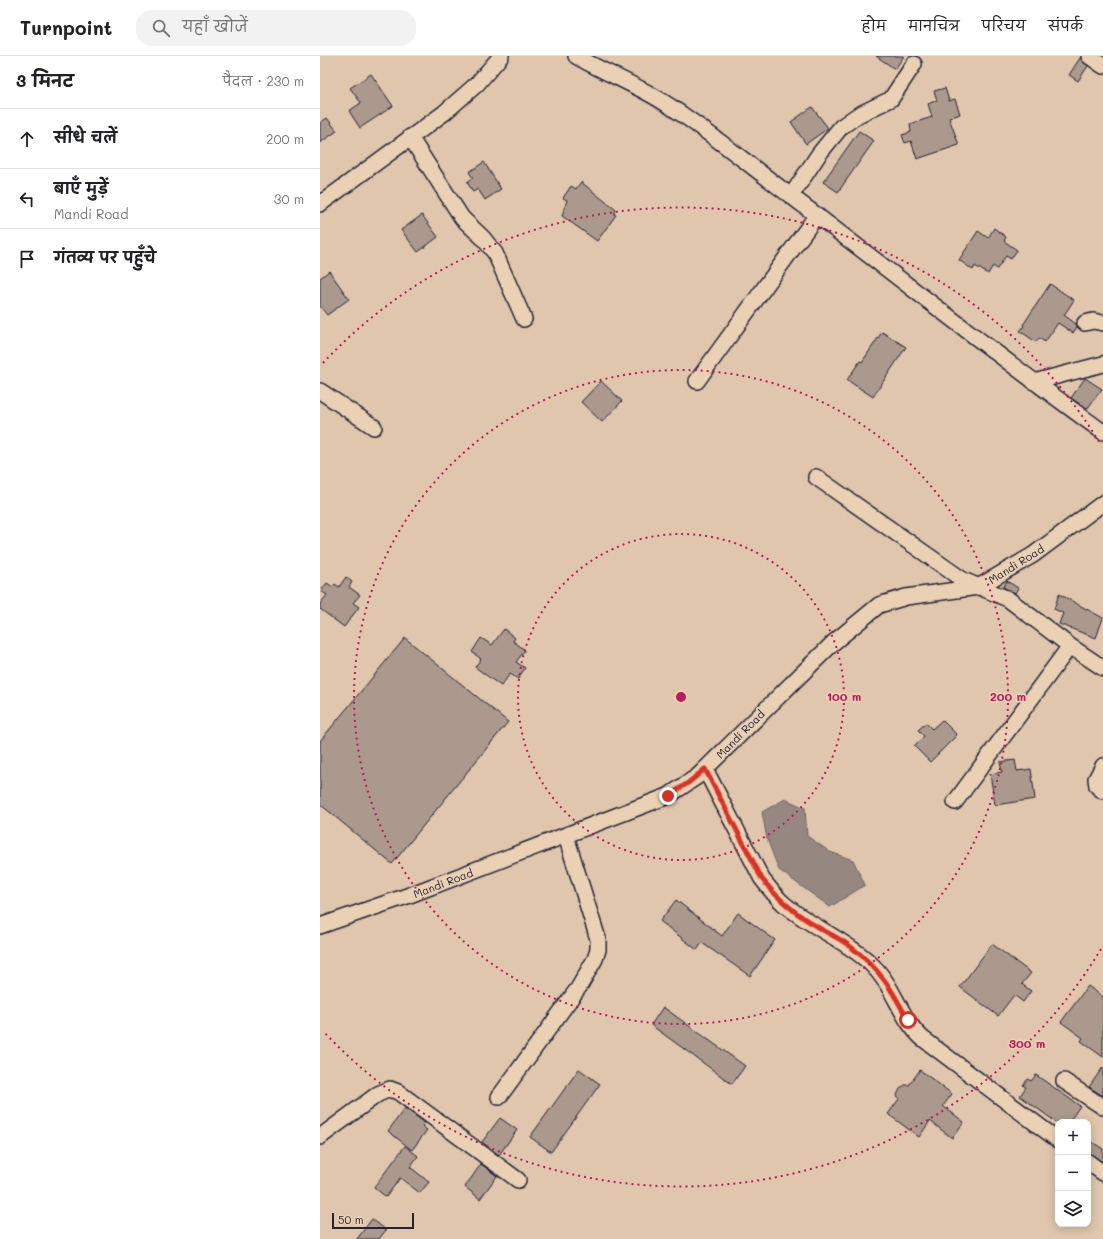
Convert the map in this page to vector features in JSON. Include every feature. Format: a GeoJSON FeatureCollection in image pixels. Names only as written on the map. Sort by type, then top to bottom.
{"type":"FeatureCollection","features":[{"type":"Feature","properties":{"kind":"street"},"geometry":{"type":"LineString","coordinates":[[320,204],[444,112],[477,84],[501,56]]}},
{"type":"Feature","properties":{"kind":"street"},"geometry":{"type":"LineString","coordinates":[[576,56],[597,68],[632,84],[665,103],[817,215],[1034,382],[1103,432]]}},
{"type":"Feature","properties":{"kind":"street"},"geometry":{"type":"LineString","coordinates":[[1089,56],[1103,66]]}},
{"type":"Feature","properties":{"kind":"street"},"geometry":{"type":"LineString","coordinates":[[791,196],[819,154],[841,127],[858,115],[891,99],[914,64]]}},
{"type":"Feature","properties":{"kind":"street"},"geometry":{"type":"LineString","coordinates":[[410,136],[462,218],[483,238],[495,253],[524,319]]}},
{"type":"Feature","properties":{"kind":"street"},"geometry":{"type":"LineString","coordinates":[[697,381],[817,215]]}},
{"type":"Feature","properties":{"kind":"street"},"geometry":{"type":"LineString","coordinates":[[1085,322],[1093,321],[1103,323]]}},
{"type":"Feature","properties":{"kind":"street"},"geometry":{"type":"LineString","coordinates":[[1034,382],[1103,364]]}},
{"type":"Feature","properties":{"kind":"street"},"geometry":{"type":"LineString","coordinates":[[320,391],[374,428]]}},
{"type":"Feature","properties":{"kind":"street"},"geometry":{"type":"LineString","coordinates":[[816,477],[963,580],[1008,599],[1070,646],[1103,668]]}},
{"type":"Feature","properties":{"kind":"street","name":"Mandi Road"},"geometry":{"type":"LineString","coordinates":[[320,926],[407,896],[668,796],[688,783],[705,769],[833,643],[879,605],[906,597],[978,587],[1033,555],[1103,503]]}},
{"type":"Feature","properties":{"kind":"street"},"geometry":{"type":"LineString","coordinates":[[955,802],[1070,646]]}},
{"type":"Feature","properties":{"kind":"street"},"geometry":{"type":"LineString","coordinates":[[1103,766],[1096,779],[1097,786],[1103,791]]}},
{"type":"Feature","properties":{"kind":"street"},"geometry":{"type":"LineString","coordinates":[[705,769],[762,879],[772,892],[795,912],[850,946],[871,964],[887,982],[912,1027],[922,1038],[1055,1138]]}},
{"type":"Feature","properties":{"kind":"street"},"geometry":{"type":"LineString","coordinates":[[499,1097],[579,987],[595,959],[598,950],[598,939],[566,836]]}},
{"type":"Feature","properties":{"kind":"street"},"geometry":{"type":"LineString","coordinates":[[1064,1081],[1103,1107]]}},
{"type":"Feature","properties":{"kind":"street"},"geometry":{"type":"LineString","coordinates":[[320,1137],[378,1094],[390,1089],[398,1092],[518,1180]]}},
{"type":"Feature","properties":{"kind":"street"},"geometry":{"type":"LineString","coordinates":[[1091,1164],[1103,1173]]}},
{"type":"Feature","properties":{"kind":"shaded area"},"geometry":{"type":"Polygon","coordinates":[[[785,799],[805,808],[807,836],[830,852],[853,860],[865,885],[830,907],[779,870],[767,839],[762,812],[785,799]]]}},
{"type":"Feature","properties":{"kind":"building"},"geometry":{"type":"Polygon","coordinates":[[[876,56],[904,56],[895,69],[876,56]]]}},
{"type":"Feature","properties":{"kind":"building"},"geometry":{"type":"Polygon","coordinates":[[[1080,58],[1088,66],[1078,81],[1069,75],[1080,58]]]}},
{"type":"Feature","properties":{"kind":"building"},"geometry":{"type":"Polygon","coordinates":[[[371,74],[393,106],[360,128],[349,111],[361,103],[350,88],[371,74]]]}},
{"type":"Feature","properties":{"kind":"building"},"geometry":{"type":"Polygon","coordinates":[[[945,88],[949,101],[955,99],[960,114],[949,118],[959,145],[917,159],[911,141],[905,143],[902,135],[911,132],[910,124],[932,117],[928,104],[937,100],[934,91],[945,88]]]}},
{"type":"Feature","properties":{"kind":"building"},"geometry":{"type":"Polygon","coordinates":[[[812,107],[828,128],[806,144],[791,122],[812,107]]]}},
{"type":"Feature","properties":{"kind":"building"},"geometry":{"type":"Polygon","coordinates":[[[327,118],[337,131],[320,143],[320,123],[327,118]]]}},
{"type":"Feature","properties":{"kind":"building"},"geometry":{"type":"Polygon","coordinates":[[[859,131],[874,141],[838,192],[823,182],[859,131]]]}},
{"type":"Feature","properties":{"kind":"building"},"geometry":{"type":"Polygon","coordinates":[[[484,162],[501,189],[485,200],[478,189],[473,192],[467,182],[473,178],[469,172],[484,162]]]}},
{"type":"Feature","properties":{"kind":"building"},"geometry":{"type":"Polygon","coordinates":[[[581,182],[616,210],[614,214],[616,215],[597,241],[562,216],[567,200],[563,198],[571,186],[576,189],[581,182]]]}},
{"type":"Feature","properties":{"kind":"building"},"geometry":{"type":"Polygon","coordinates":[[[422,215],[438,237],[418,252],[401,230],[422,215]]]}},
{"type":"Feature","properties":{"kind":"building"},"geometry":{"type":"Polygon","coordinates":[[[994,228],[1006,237],[1004,241],[1017,250],[1011,259],[1006,256],[997,269],[993,266],[988,274],[975,266],[973,270],[959,260],[978,231],[988,238],[994,228]]]}},
{"type":"Feature","properties":{"kind":"building"},"geometry":{"type":"Polygon","coordinates":[[[329,271],[349,299],[327,315],[320,306],[320,278],[329,271]]]}},
{"type":"Feature","properties":{"kind":"building"},"geometry":{"type":"Polygon","coordinates":[[[1050,284],[1074,300],[1064,315],[1076,324],[1077,327],[1073,333],[1058,323],[1045,342],[1039,338],[1036,342],[1020,331],[1050,284]]]}},
{"type":"Feature","properties":{"kind":"building"},"geometry":{"type":"Polygon","coordinates":[[[882,332],[906,347],[873,397],[847,380],[860,361],[862,362],[882,332]]]}},
{"type":"Feature","properties":{"kind":"building"},"geometry":{"type":"Polygon","coordinates":[[[1085,378],[1102,389],[1087,409],[1071,398],[1085,378]]]}},
{"type":"Feature","properties":{"kind":"building"},"geometry":{"type":"Polygon","coordinates":[[[601,381],[622,401],[602,422],[581,402],[601,381]]]}},
{"type":"Feature","properties":{"kind":"building"},"geometry":{"type":"Polygon","coordinates":[[[346,577],[352,582],[349,587],[360,595],[353,603],[359,607],[344,627],[320,609],[320,604],[327,595],[321,591],[327,583],[333,587],[335,584],[339,587],[346,577]]]}},
{"type":"Feature","properties":{"kind":"building"},"geometry":{"type":"Polygon","coordinates":[[[1007,581],[1018,588],[1015,593],[1003,587],[1007,581]]]}},
{"type":"Feature","properties":{"kind":"building"},"geometry":{"type":"Polygon","coordinates":[[[1059,594],[1103,618],[1096,638],[1059,624],[1063,613],[1054,609],[1059,594]]]}},
{"type":"Feature","properties":{"kind":"building"},"geometry":{"type":"Polygon","coordinates":[[[504,629],[515,638],[513,641],[525,650],[516,662],[525,668],[518,679],[510,674],[501,686],[475,667],[481,659],[472,652],[481,638],[492,645],[504,629]]]}},
{"type":"Feature","properties":{"kind":"building"},"geometry":{"type":"Polygon","coordinates":[[[405,638],[508,722],[392,864],[320,804],[320,741],[405,638]]]}},
{"type":"Feature","properties":{"kind":"building"},"geometry":{"type":"Polygon","coordinates":[[[942,720],[957,735],[930,762],[914,746],[924,736],[918,730],[926,723],[932,729],[942,720]]]}},
{"type":"Feature","properties":{"kind":"building"},"geometry":{"type":"Polygon","coordinates":[[[1015,760],[1017,771],[1031,769],[1035,799],[995,805],[990,774],[1002,772],[1000,762],[1015,760]]]}},
{"type":"Feature","properties":{"kind":"building"},"geometry":{"type":"Polygon","coordinates":[[[676,900],[722,936],[738,913],[775,940],[750,976],[702,943],[697,950],[660,921],[676,900]]]}},
{"type":"Feature","properties":{"kind":"building"},"geometry":{"type":"Polygon","coordinates":[[[992,944],[1031,973],[1022,984],[1031,991],[1023,1002],[1014,995],[998,1016],[960,987],[992,944]]]}},
{"type":"Feature","properties":{"kind":"building"},"geometry":{"type":"Polygon","coordinates":[[[1088,986],[1103,997],[1103,1057],[1081,1041],[1083,1038],[1061,1022],[1088,986]]]}},
{"type":"Feature","properties":{"kind":"building"},"geometry":{"type":"Polygon","coordinates":[[[663,1007],[745,1066],[732,1084],[651,1025],[663,1007]]]}},
{"type":"Feature","properties":{"kind":"building"},"geometry":{"type":"Polygon","coordinates":[[[1103,1067],[1103,1096],[1089,1087],[1103,1067]]]}},
{"type":"Feature","properties":{"kind":"building"},"geometry":{"type":"Polygon","coordinates":[[[579,1069],[600,1084],[551,1152],[530,1137],[579,1069]]]}},
{"type":"Feature","properties":{"kind":"building"},"geometry":{"type":"Polygon","coordinates":[[[920,1070],[952,1094],[943,1106],[964,1122],[952,1138],[930,1121],[919,1137],[888,1114],[899,1099],[897,1095],[900,1089],[905,1085],[909,1085],[920,1070]]]}},
{"type":"Feature","properties":{"kind":"building"},"geometry":{"type":"Polygon","coordinates":[[[1036,1075],[1080,1106],[1071,1119],[1055,1119],[1055,1121],[1020,1096],[1026,1087],[1023,1085],[1028,1079],[1031,1081],[1036,1075]]]}},
{"type":"Feature","properties":{"kind":"building"},"geometry":{"type":"Polygon","coordinates":[[[405,1108],[425,1123],[422,1126],[427,1130],[412,1150],[388,1131],[405,1108]]]}},
{"type":"Feature","properties":{"kind":"building"},"geometry":{"type":"Polygon","coordinates":[[[500,1118],[517,1130],[499,1155],[482,1142],[500,1118]]]}},
{"type":"Feature","properties":{"kind":"building"},"geometry":{"type":"Polygon","coordinates":[[[1092,1142],[1103,1149],[1103,1162],[1091,1155],[1092,1142]]]}},
{"type":"Feature","properties":{"kind":"building"},"geometry":{"type":"Polygon","coordinates":[[[405,1146],[418,1156],[410,1167],[429,1182],[420,1193],[400,1178],[386,1197],[374,1187],[405,1146]]]}},
{"type":"Feature","properties":{"kind":"building"},"geometry":{"type":"Polygon","coordinates":[[[481,1164],[497,1176],[480,1199],[465,1187],[481,1164]]]}},
{"type":"Feature","properties":{"kind":"building"},"geometry":{"type":"Polygon","coordinates":[[[372,1219],[386,1230],[379,1239],[357,1239],[372,1219]]]}},
{"type":"Feature","properties":{"kind":"route"},"geometry":{"type":"LineString","coordinates":[[668,796],[698,776],[705,769],[762,879],[772,892],[795,912],[812,924],[850,946],[871,964],[883,976],[893,991],[908,1020]]}}]}
